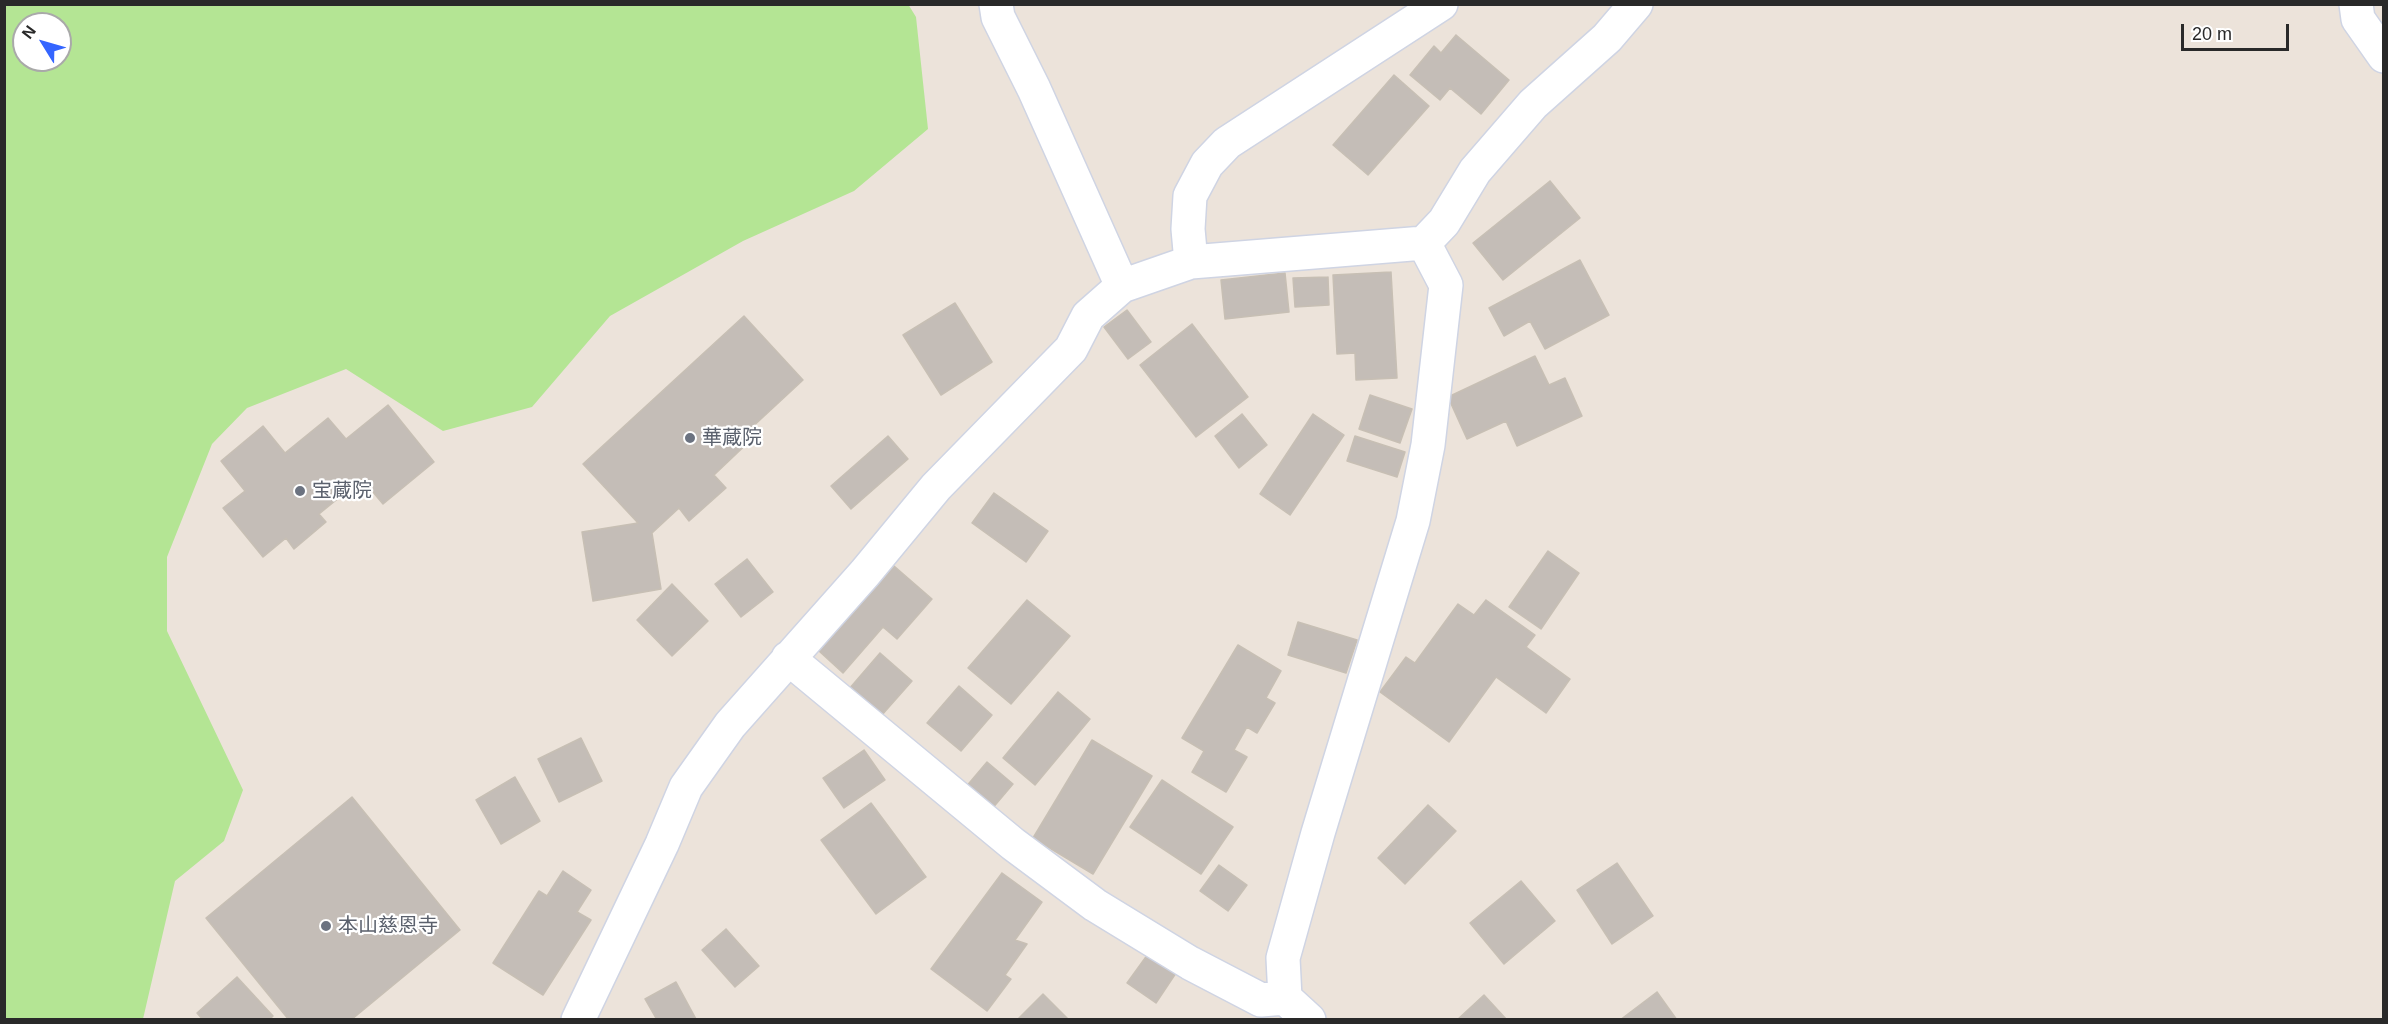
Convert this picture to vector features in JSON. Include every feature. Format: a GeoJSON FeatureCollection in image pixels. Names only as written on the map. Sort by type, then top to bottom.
{"type":"FeatureCollection","features":[{"type":"Feature","properties":{"kind":"lane"},"geometry":{"type":"LineString","coordinates":[[996,4],[998,17],[1034,89],[1122,286]]}},
{"type":"Feature","properties":{"kind":"lane"},"geometry":{"type":"LineString","coordinates":[[1191,262],[1188,229],[1191,196],[1207,164],[1227,143],[1441,4]]}},
{"type":"Feature","properties":{"kind":"lane"},"geometry":{"type":"LineString","coordinates":[[578,1020],[662,844],[686,788],[730,725],[865,573],[936,487],[1071,349],[1088,316],[1122,286],[1191,262],[1424,243],[1444,222],[1475,171],[1533,104],[1607,38],[1636,4]]}},
{"type":"Feature","properties":{"kind":"lane"},"geometry":{"type":"LineString","coordinates":[[2356,4],[2358,19],[2384,56]]}},
{"type":"Feature","properties":{"kind":"lane"},"geometry":{"type":"LineString","coordinates":[[1309,1020],[1285,998],[1283,957],[1318,832],[1413,521],[1428,445],[1446,285],[1424,243]]}},
{"type":"Feature","properties":{"kind":"lane"},"geometry":{"type":"LineString","coordinates":[[788,658],[1013,844],[1095,905],[1190,963],[1261,1000],[1285,998]]}},
{"type":"Feature","properties":{"kind":"green space"},"geometry":{"type":"Polygon","coordinates":[[[5,4],[908,4],[916,17],[928,129],[854,191],[743,241],[610,316],[532,407],[443,431],[346,369],[247,408],[212,444],[167,557],[167,631],[243,790],[224,841],[175,881],[143,1019],[5,1019],[5,4]]]}},
{"type":"Feature","properties":{"kind":"building"},"geometry":{"type":"Polygon","coordinates":[[[1456,35],[1509,80],[1481,114],[1450,88],[1440,100],[1410,75],[1434,46],[1441,53],[1456,35]]]}},
{"type":"Feature","properties":{"kind":"building"},"geometry":{"type":"Polygon","coordinates":[[[1394,75],[1429,106],[1368,175],[1333,145],[1394,75]]]}},
{"type":"Feature","properties":{"kind":"building"},"geometry":{"type":"Polygon","coordinates":[[[1550,181],[1580,218],[1503,280],[1473,243],[1550,181]]]}},
{"type":"Feature","properties":{"kind":"building"},"geometry":{"type":"Polygon","coordinates":[[[1580,260],[1609,315],[1545,349],[1530,321],[1504,336],[1489,308],[1580,260]]]}},
{"type":"Feature","properties":{"kind":"building"},"geometry":{"type":"Polygon","coordinates":[[[1391,272],[1397,378],[1356,380],[1355,353],[1337,354],[1333,275],[1391,272]]]}},
{"type":"Feature","properties":{"kind":"building"},"geometry":{"type":"Polygon","coordinates":[[[1285,273],[1289,312],[1225,319],[1221,280],[1285,273]]]}},
{"type":"Feature","properties":{"kind":"building"},"geometry":{"type":"Polygon","coordinates":[[[1328,277],[1329,305],[1295,307],[1293,278],[1328,277]]]}},
{"type":"Feature","properties":{"kind":"building"},"geometry":{"type":"Polygon","coordinates":[[[955,303],[992,362],[941,395],[903,335],[955,303]]]}},
{"type":"Feature","properties":{"kind":"building"},"geometry":{"type":"Polygon","coordinates":[[[1127,310],[1151,342],[1128,359],[1104,327],[1127,310]]]}},
{"type":"Feature","properties":{"kind":"building"},"geometry":{"type":"Polygon","coordinates":[[[744,316],[803,380],[748,431],[754,437],[714,475],[726,488],[689,521],[679,508],[652,533],[661,589],[593,601],[582,532],[638,523],[583,464],[744,316]]]}},
{"type":"Feature","properties":{"kind":"building"},"geometry":{"type":"Polygon","coordinates":[[[1192,324],[1248,397],[1196,437],[1140,365],[1192,324]]]}},
{"type":"Feature","properties":{"kind":"building"},"geometry":{"type":"Polygon","coordinates":[[[1535,356],[1549,385],[1565,378],[1582,416],[1517,446],[1506,421],[1467,439],[1448,397],[1535,356]]]}},
{"type":"Feature","properties":{"kind":"building"},"geometry":{"type":"Polygon","coordinates":[[[1370,395],[1412,409],[1400,443],[1359,429],[1370,395]]]}},
{"type":"Feature","properties":{"kind":"building"},"geometry":{"type":"Polygon","coordinates":[[[388,405],[434,462],[383,504],[362,479],[319,514],[326,522],[294,549],[286,538],[263,557],[223,508],[245,491],[221,461],[263,426],[285,453],[328,418],[346,439],[388,405]]]}},
{"type":"Feature","properties":{"kind":"building"},"geometry":{"type":"Polygon","coordinates":[[[1242,414],[1267,445],[1239,468],[1215,436],[1242,414]]]}},
{"type":"Feature","properties":{"kind":"building"},"geometry":{"type":"Polygon","coordinates":[[[1313,414],[1344,435],[1290,515],[1260,494],[1313,414]]]}},
{"type":"Feature","properties":{"kind":"building"},"geometry":{"type":"Polygon","coordinates":[[[888,436],[908,459],[851,509],[831,486],[888,436]]]}},
{"type":"Feature","properties":{"kind":"building"},"geometry":{"type":"Polygon","coordinates":[[[1355,436],[1405,452],[1397,477],[1347,461],[1355,436]]]}},
{"type":"Feature","properties":{"kind":"building"},"geometry":{"type":"Polygon","coordinates":[[[994,493],[1048,531],[1026,562],[972,523],[994,493]]]}},
{"type":"Feature","properties":{"kind":"building"},"geometry":{"type":"Polygon","coordinates":[[[1548,551],[1579,573],[1541,629],[1509,607],[1548,551]]]}},
{"type":"Feature","properties":{"kind":"building"},"geometry":{"type":"Polygon","coordinates":[[[747,559],[773,592],[741,617],[715,584],[747,559]]]}},
{"type":"Feature","properties":{"kind":"building"},"geometry":{"type":"Polygon","coordinates":[[[894,566],[932,599],[897,639],[883,627],[843,673],[819,651],[894,566]]]}},
{"type":"Feature","properties":{"kind":"building"},"geometry":{"type":"Polygon","coordinates":[[[672,584],[708,621],[672,656],[637,620],[672,584]]]}},
{"type":"Feature","properties":{"kind":"building"},"geometry":{"type":"Polygon","coordinates":[[[1027,600],[1070,636],[1011,704],[968,668],[1027,600]]]}},
{"type":"Feature","properties":{"kind":"building"},"geometry":{"type":"Polygon","coordinates":[[[1486,600],[1535,635],[1526,647],[1570,679],[1546,713],[1496,677],[1449,742],[1380,692],[1406,657],[1415,663],[1458,604],[1474,615],[1486,600]]]}},
{"type":"Feature","properties":{"kind":"building"},"geometry":{"type":"Polygon","coordinates":[[[1298,622],[1357,640],[1346,673],[1288,655],[1298,622]]]}},
{"type":"Feature","properties":{"kind":"building"},"geometry":{"type":"Polygon","coordinates":[[[1238,645],[1281,671],[1266,698],[1275,703],[1257,733],[1247,727],[1234,750],[1247,757],[1226,792],[1192,772],[1204,751],[1182,738],[1238,645]]]}},
{"type":"Feature","properties":{"kind":"building"},"geometry":{"type":"Polygon","coordinates":[[[880,653],[912,681],[881,716],[849,689],[880,653]]]}},
{"type":"Feature","properties":{"kind":"building"},"geometry":{"type":"Polygon","coordinates":[[[959,686],[992,715],[961,751],[927,723],[959,686]]]}},
{"type":"Feature","properties":{"kind":"building"},"geometry":{"type":"Polygon","coordinates":[[[1058,692],[1090,719],[1035,785],[1003,758],[1058,692]]]}},
{"type":"Feature","properties":{"kind":"building"},"geometry":{"type":"Polygon","coordinates":[[[581,738],[602,781],[559,802],[538,759],[581,738]]]}},
{"type":"Feature","properties":{"kind":"building"},"geometry":{"type":"Polygon","coordinates":[[[1092,740],[1152,776],[1093,874],[1033,838],[1092,740]]]}},
{"type":"Feature","properties":{"kind":"building"},"geometry":{"type":"Polygon","coordinates":[[[864,750],[885,780],[844,808],[823,778],[864,750]]]}},
{"type":"Feature","properties":{"kind":"building"},"geometry":{"type":"Polygon","coordinates":[[[987,762],[1013,784],[991,810],[965,788],[987,762]]]}},
{"type":"Feature","properties":{"kind":"building"},"geometry":{"type":"Polygon","coordinates":[[[515,777],[540,821],[501,844],[476,800],[515,777]]]}},
{"type":"Feature","properties":{"kind":"building"},"geometry":{"type":"Polygon","coordinates":[[[1162,780],[1233,827],[1201,874],[1130,827],[1162,780]]]}},
{"type":"Feature","properties":{"kind":"building"},"geometry":{"type":"Polygon","coordinates":[[[352,797],[460,930],[351,1020],[289,1020],[206,918],[352,797]]]}},
{"type":"Feature","properties":{"kind":"building"},"geometry":{"type":"Polygon","coordinates":[[[871,803],[926,877],[876,914],[821,840],[871,803]]]}},
{"type":"Feature","properties":{"kind":"building"},"geometry":{"type":"Polygon","coordinates":[[[1428,805],[1456,831],[1405,884],[1378,858],[1428,805]]]}},
{"type":"Feature","properties":{"kind":"building"},"geometry":{"type":"Polygon","coordinates":[[[1617,863],[1653,916],[1612,944],[1577,890],[1617,863]]]}},
{"type":"Feature","properties":{"kind":"building"},"geometry":{"type":"Polygon","coordinates":[[[1219,865],[1247,885],[1228,911],[1200,891],[1219,865]]]}},
{"type":"Feature","properties":{"kind":"building"},"geometry":{"type":"Polygon","coordinates":[[[563,871],[591,890],[577,912],[591,920],[543,995],[493,963],[539,891],[547,896],[563,871]]]}},
{"type":"Feature","properties":{"kind":"building"},"geometry":{"type":"Polygon","coordinates":[[[1002,873],[1042,902],[1015,940],[1027,944],[1005,975],[1011,979],[987,1011],[931,969],[1002,873]]]}},
{"type":"Feature","properties":{"kind":"building"},"geometry":{"type":"Polygon","coordinates":[[[1521,881],[1555,921],[1504,964],[1470,923],[1521,881]]]}},
{"type":"Feature","properties":{"kind":"building"},"geometry":{"type":"Polygon","coordinates":[[[726,929],[759,966],[735,987],[702,950],[726,929]]]}},
{"type":"Feature","properties":{"kind":"building"},"geometry":{"type":"Polygon","coordinates":[[[1148,954],[1176,973],[1156,1003],[1127,983],[1148,954]]]}},
{"type":"Feature","properties":{"kind":"building"},"geometry":{"type":"Polygon","coordinates":[[[237,977],[273,1016],[269,1020],[203,1020],[197,1013],[237,977]]]}},
{"type":"Feature","properties":{"kind":"building"},"geometry":{"type":"Polygon","coordinates":[[[676,982],[696,1019],[657,1020],[645,999],[676,982]]]}},
{"type":"Feature","properties":{"kind":"building"},"geometry":{"type":"Polygon","coordinates":[[[1657,992],[1677,1020],[1620,1020],[1657,992]]]}},
{"type":"Feature","properties":{"kind":"building"},"geometry":{"type":"Polygon","coordinates":[[[1043,994],[1069,1020],[1017,1020],[1043,994]]]}},
{"type":"Feature","properties":{"kind":"building"},"geometry":{"type":"Polygon","coordinates":[[[1484,995],[1507,1020],[1457,1020],[1484,995]]]}},
{"type":"Feature","properties":{"kind":"place","name":"華蔵院"},"geometry":{"type":"Point","coordinates":[690,438]}},
{"type":"Feature","properties":{"kind":"place","name":"宝蔵院"},"geometry":{"type":"Point","coordinates":[300,491]}},
{"type":"Feature","properties":{"kind":"place","name":"本山慈恩寺"},"geometry":{"type":"Point","coordinates":[326,926]}}]}
